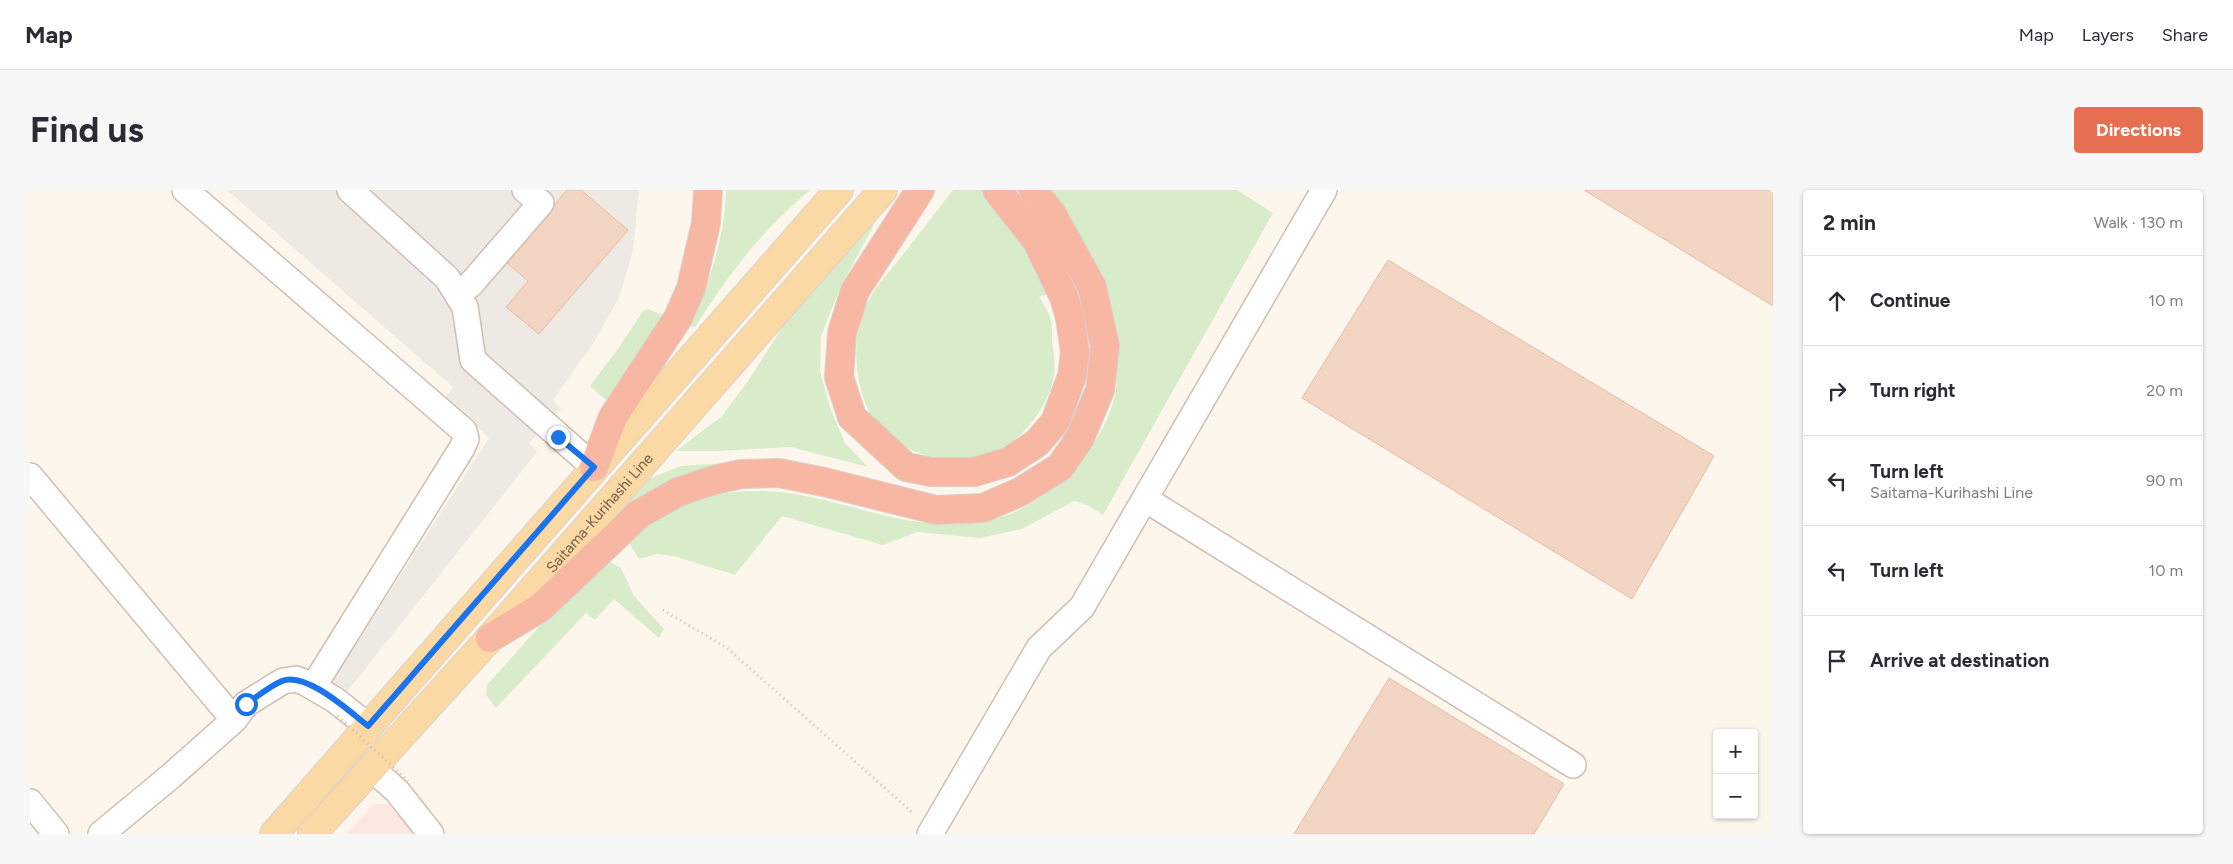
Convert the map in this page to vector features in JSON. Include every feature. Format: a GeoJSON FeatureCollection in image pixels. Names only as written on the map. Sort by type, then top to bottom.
{"type":"FeatureCollection","features":[{"type":"Feature","properties":{"kind":"highway"},"geometry":{"type":"LineString","coordinates":[[594,467],[613,417],[678,318],[691,288],[706,223],[708,190]]}},
{"type":"Feature","properties":{"kind":"highway"},"geometry":{"type":"LineString","coordinates":[[920,190],[855,291],[842,333],[839,377],[852,417],[906,467],[931,472],[974,472],[1008,462],[1036,443],[1055,422],[1072,376],[1075,352],[1070,318],[1064,297],[1037,241],[996,190]]}},
{"type":"Feature","properties":{"kind":"highway"},"geometry":{"type":"LineString","coordinates":[[490,638],[540,608],[639,514],[678,492],[714,480],[741,474],[779,474],[824,482],[936,510],[983,508],[1020,492],[1060,467],[1080,438],[1100,390],[1106,346],[1092,287],[1053,216],[1032,190]]}},
{"type":"Feature","properties":{"kind":"main road"},"geometry":{"type":"LineString","coordinates":[[274,834],[839,190]]}},
{"type":"Feature","properties":{"kind":"main road","name":"Saitama-Kurihashi Line"},"geometry":{"type":"LineString","coordinates":[[312,834],[490,638],[883,190]]}},
{"type":"Feature","properties":{"kind":"street"},"geometry":{"type":"LineString","coordinates":[[185,190],[464,431],[466,439],[462,448],[313,687]]}},
{"type":"Feature","properties":{"kind":"street"},"geometry":{"type":"LineString","coordinates":[[350,190],[447,278],[458,293],[465,307],[473,360],[594,467]]}},
{"type":"Feature","properties":{"kind":"street"},"geometry":{"type":"LineString","coordinates":[[458,293],[470,285],[541,203],[526,190]]}},
{"type":"Feature","properties":{"kind":"street"},"geometry":{"type":"LineString","coordinates":[[932,832],[1039,648],[1082,607],[1324,190]]}},
{"type":"Feature","properties":{"kind":"street"},"geometry":{"type":"LineString","coordinates":[[30,476],[234,720]]}},
{"type":"Feature","properties":{"kind":"street"},"geometry":{"type":"LineString","coordinates":[[1145,499],[1573,765]]}},
{"type":"Feature","properties":{"kind":"street"},"geometry":{"type":"LineString","coordinates":[[101,834],[234,720],[246,704],[283,680],[296,679],[313,687],[368,726]]}},
{"type":"Feature","properties":{"kind":"street"},"geometry":{"type":"LineString","coordinates":[[371,768],[397,791],[431,834]]}},
{"type":"Feature","properties":{"kind":"street"},"geometry":{"type":"LineString","coordinates":[[30,802],[56,834]]}},
{"type":"Feature","properties":{"kind":"path"},"geometry":{"type":"LineString","coordinates":[[663,610],[727,648],[932,832]]}},
{"type":"Feature","properties":{"kind":"path"},"geometry":{"type":"LineString","coordinates":[[338,716],[408,781]]}},
{"type":"Feature","properties":{"kind":"shaded area"},"geometry":{"type":"Polygon","coordinates":[[[227,190],[639,190],[633,250],[619,298],[594,342],[553,400],[561,409],[529,443],[537,452],[346,693],[331,683],[489,438],[446,397],[453,387],[227,190]]]}},
{"type":"Feature","properties":{"kind":"shaded area"},"geometry":{"type":"Polygon","coordinates":[[[374,804],[392,804],[416,834],[346,834],[374,804]]]}},
{"type":"Feature","properties":{"kind":"green space"},"geometry":{"type":"Polygon","coordinates":[[[726,190],[810,190],[761,238],[734,271],[695,327],[690,326],[715,260],[723,225],[726,190]]]}},
{"type":"Feature","properties":{"kind":"green space"},"geometry":{"type":"Polygon","coordinates":[[[953,190],[1237,190],[1273,213],[1103,515],[1087,505],[1074,501],[1022,529],[980,538],[917,532],[883,545],[782,516],[735,575],[674,556],[657,554],[639,559],[625,536],[671,509],[714,495],[748,491],[782,492],[922,522],[945,524],[973,522],[1010,514],[1035,501],[1051,490],[1080,461],[1103,427],[1116,391],[1112,319],[1099,272],[1039,297],[1048,312],[1051,323],[1054,360],[1053,381],[1045,402],[1025,431],[998,451],[966,460],[948,460],[931,457],[900,443],[886,433],[868,410],[859,381],[856,354],[857,337],[864,310],[879,285],[953,190]]]}},
{"type":"Feature","properties":{"kind":"green space"},"geometry":{"type":"Polygon","coordinates":[[[870,222],[874,225],[840,288],[821,336],[820,371],[830,408],[845,443],[868,467],[791,447],[676,451],[722,416],[750,378],[792,312],[870,222]]]}},
{"type":"Feature","properties":{"kind":"green space"},"geometry":{"type":"Polygon","coordinates":[[[648,309],[663,315],[661,325],[607,401],[590,386],[643,311],[648,309]]]}},
{"type":"Feature","properties":{"kind":"green space"},"geometry":{"type":"Polygon","coordinates":[[[726,463],[599,534],[643,481],[681,466],[726,463]]]}},
{"type":"Feature","properties":{"kind":"green space"},"geometry":{"type":"Polygon","coordinates":[[[603,558],[621,568],[634,596],[664,629],[659,638],[614,599],[595,620],[586,613],[496,708],[486,695],[487,685],[587,573],[603,558]]]}},
{"type":"Feature","properties":{"kind":"building"},"geometry":{"type":"Polygon","coordinates":[[[567,190],[581,190],[628,230],[539,334],[506,307],[528,281],[506,262],[567,190]]]}},
{"type":"Feature","properties":{"kind":"building"},"geometry":{"type":"Polygon","coordinates":[[[1584,190],[1773,190],[1773,306],[1584,190]]]}},
{"type":"Feature","properties":{"kind":"building"},"geometry":{"type":"Polygon","coordinates":[[[1388,260],[1714,456],[1632,599],[1302,398],[1388,260]]]}},
{"type":"Feature","properties":{"kind":"building"},"geometry":{"type":"Polygon","coordinates":[[[1389,678],[1564,784],[1534,834],[1294,834],[1389,678]]]}},
{"type":"Feature","properties":{"kind":"route"},"geometry":{"type":"LineString","coordinates":[[246,704],[283,680],[296,679],[335,700],[368,726],[594,467],[558,437]]}}]}
